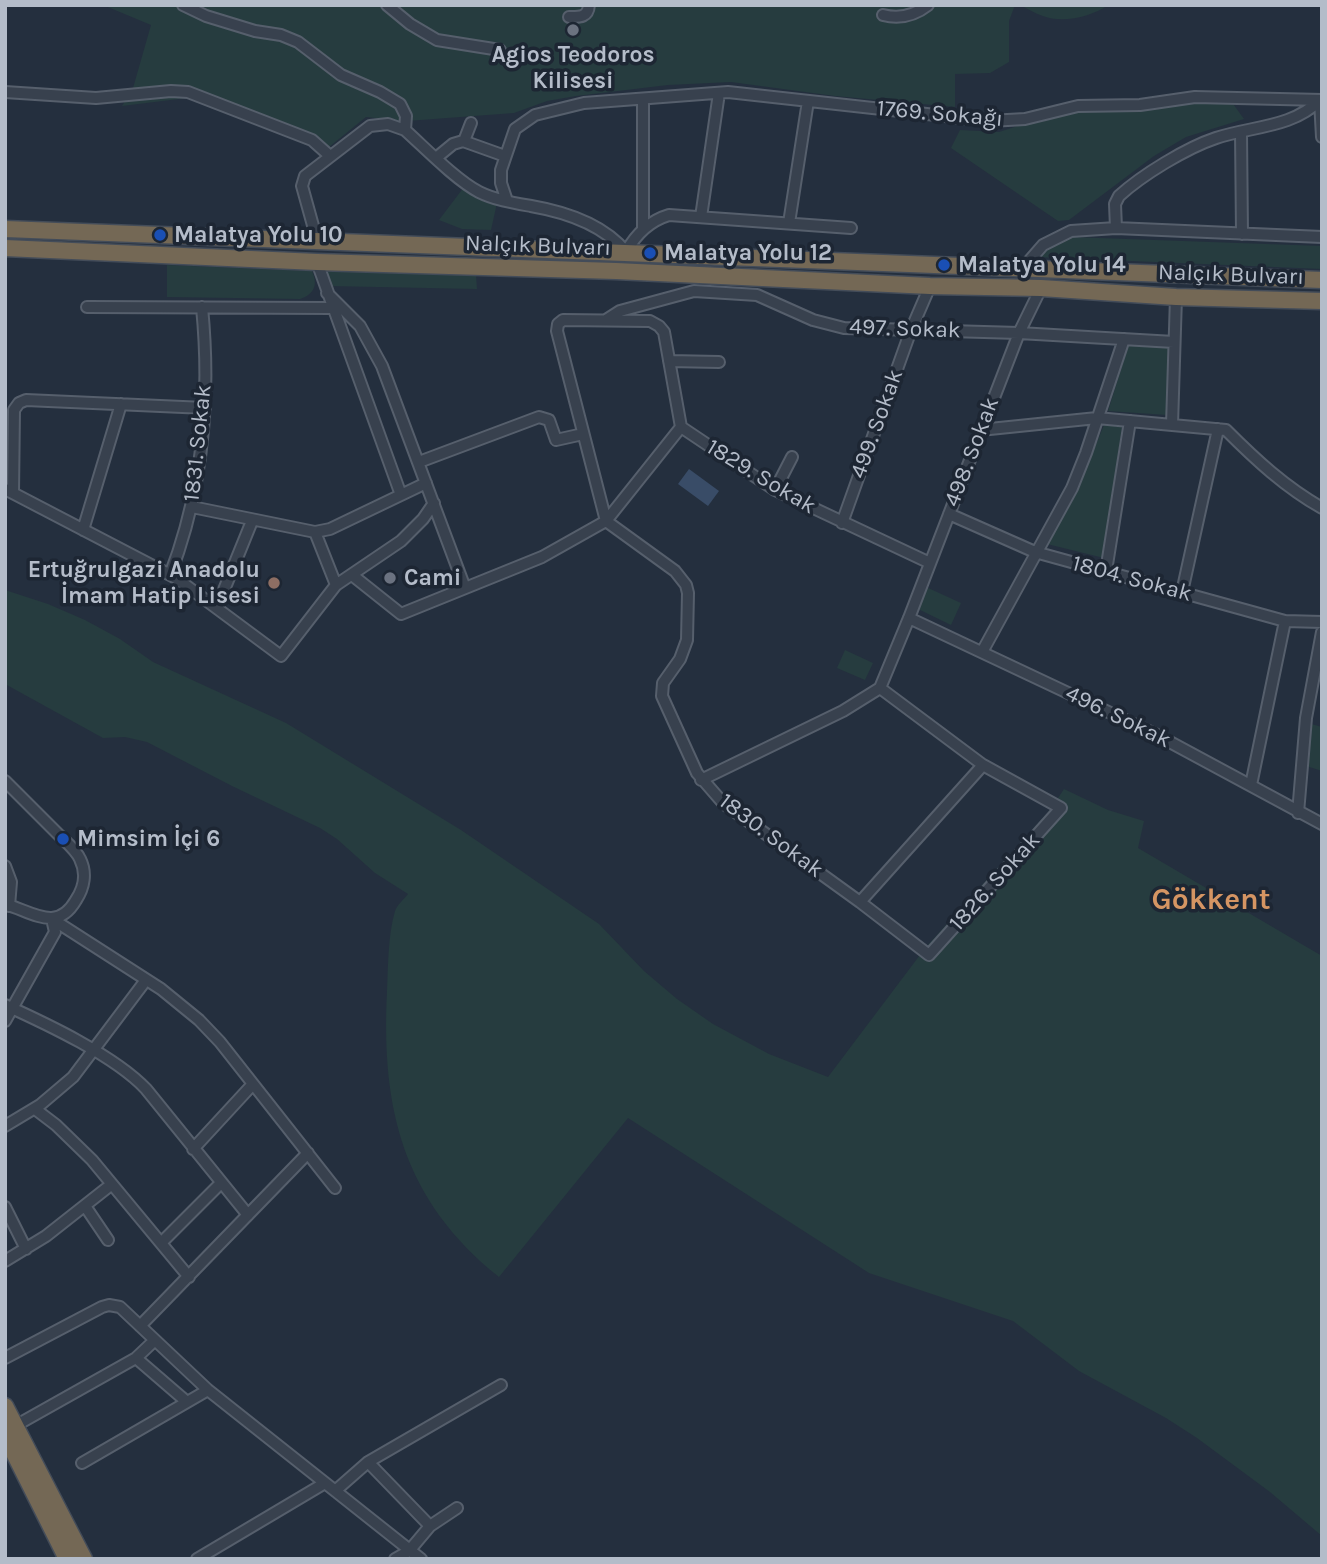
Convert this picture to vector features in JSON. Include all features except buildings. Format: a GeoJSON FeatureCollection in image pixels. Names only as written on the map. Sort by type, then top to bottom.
{"type":"FeatureCollection","features":[{"type":"Feature","properties":{"kind":"highway","name":"Nalçık Bulvarı"},"geometry":{"type":"LineString","coordinates":[[5,229],[1322,280]]}},
{"type":"Feature","properties":{"kind":"highway","name":"Nalçık Bulvarı"},"geometry":{"type":"LineString","coordinates":[[5,248],[1322,301]]}},
{"type":"Feature","properties":{"kind":"highway"},"geometry":{"type":"LineString","coordinates":[[5,1406],[10,1431],[67,1559]]}},
{"type":"Feature","properties":{"kind":"highway"},"geometry":{"type":"LineString","coordinates":[[10,1431],[84,1559]]}},
{"type":"Feature","properties":{"kind":"street"},"geometry":{"type":"LineString","coordinates":[[183,5],[206,16],[255,31],[281,35],[304,46],[341,75],[400,104],[405,116],[405,130]]}},
{"type":"Feature","properties":{"kind":"street"},"geometry":{"type":"LineString","coordinates":[[387,5],[410,24],[437,40],[500,50]]}},
{"type":"Feature","properties":{"kind":"street"},"geometry":{"type":"LineString","coordinates":[[569,17],[583,16],[589,5]]}},
{"type":"Feature","properties":{"kind":"street"},"geometry":{"type":"LineString","coordinates":[[883,15],[905,16],[928,5]]}},
{"type":"Feature","properties":{"kind":"street"},"geometry":{"type":"LineString","coordinates":[[5,92],[96,98],[171,91],[188,92],[312,140],[330,156]]}},
{"type":"Feature","properties":{"kind":"street"},"geometry":{"type":"LineString","coordinates":[[701,217],[719,93]]}},
{"type":"Feature","properties":{"kind":"street","name":"1769. Sokağı"},"geometry":{"type":"LineString","coordinates":[[505,156],[512,133],[522,122],[535,115],[584,103],[719,93],[1005,121],[1078,106],[1140,105],[1195,97],[1321,100]]}},
{"type":"Feature","properties":{"kind":"street"},"geometry":{"type":"LineString","coordinates":[[643,99],[643,229]]}},
{"type":"Feature","properties":{"kind":"street"},"geometry":{"type":"LineString","coordinates":[[1116,228],[1115,204],[1121,193],[1192,148],[1216,138],[1293,119],[1321,100]]}},
{"type":"Feature","properties":{"kind":"street"},"geometry":{"type":"LineString","coordinates":[[1321,100],[1322,137]]}},
{"type":"Feature","properties":{"kind":"street"},"geometry":{"type":"LineString","coordinates":[[789,223],[808,101]]}},
{"type":"Feature","properties":{"kind":"street"},"geometry":{"type":"LineString","coordinates":[[464,141],[471,123]]}},
{"type":"Feature","properties":{"kind":"street"},"geometry":{"type":"LineString","coordinates":[[317,240],[302,183],[307,173],[374,125],[388,124],[405,130],[478,192],[584,222],[610,236],[626,252],[643,229],[669,215],[851,228]]}},
{"type":"Feature","properties":{"kind":"street"},"geometry":{"type":"LineString","coordinates":[[1241,132],[1242,234]]}},
{"type":"Feature","properties":{"kind":"street"},"geometry":{"type":"LineString","coordinates":[[436,158],[456,142],[464,141],[505,156],[501,177],[506,201]]}},
{"type":"Feature","properties":{"kind":"street"},"geometry":{"type":"LineString","coordinates":[[1023,268],[1037,250],[1071,231],[1116,228],[1322,237]]}},
{"type":"Feature","properties":{"kind":"street"},"geometry":{"type":"LineString","coordinates":[[317,262],[401,495]]}},
{"type":"Feature","properties":{"kind":"street","name":"499. Sokak"},"geometry":{"type":"LineString","coordinates":[[842,523],[911,330],[930,286]]}},
{"type":"Feature","properties":{"kind":"street","name":"498. Sokak"},"geometry":{"type":"LineString","coordinates":[[880,688],[1019,332],[1041,288]]}},
{"type":"Feature","properties":{"kind":"street","name":"497. Sokak"},"geometry":{"type":"LineString","coordinates":[[606,320],[620,311],[694,291],[757,295],[813,320],[844,328],[1019,332],[1174,342]]}},
{"type":"Feature","properties":{"kind":"street"},"geometry":{"type":"LineString","coordinates":[[327,293],[353,318],[369,339],[382,366],[465,588]]}},
{"type":"Feature","properties":{"kind":"street"},"geometry":{"type":"LineString","coordinates":[[1172,425],[1176,297]]}},
{"type":"Feature","properties":{"kind":"street"},"geometry":{"type":"LineString","coordinates":[[87,307],[332,308]]}},
{"type":"Feature","properties":{"kind":"street","name":"1831. Sokak"},"geometry":{"type":"LineString","coordinates":[[170,575],[192,507],[200,462],[206,355],[202,307]]}},
{"type":"Feature","properties":{"kind":"street"},"geometry":{"type":"LineString","coordinates":[[606,320],[563,320],[558,326],[606,521]]}},
{"type":"Feature","properties":{"kind":"street","name":"1829. Sokak"},"geometry":{"type":"LineString","coordinates":[[606,320],[650,321],[664,332],[681,427],[775,490],[930,564]]}},
{"type":"Feature","properties":{"kind":"street"},"geometry":{"type":"LineString","coordinates":[[982,652],[1072,488],[1124,339]]}},
{"type":"Feature","properties":{"kind":"street"},"geometry":{"type":"LineString","coordinates":[[669,361],[719,362]]}},
{"type":"Feature","properties":{"kind":"street"},"geometry":{"type":"LineString","coordinates":[[205,408],[26,400],[19,403],[14,410],[9,491],[170,575],[281,656],[336,586],[401,541],[416,527],[434,503]]}},
{"type":"Feature","properties":{"kind":"street"},"geometry":{"type":"LineString","coordinates":[[83,530],[121,404]]}},
{"type":"Feature","properties":{"kind":"street"},"geometry":{"type":"LineString","coordinates":[[419,462],[539,417],[549,421],[556,440],[583,434]]}},
{"type":"Feature","properties":{"kind":"street"},"geometry":{"type":"LineString","coordinates":[[980,430],[1097,418],[1226,430],[1267,469],[1322,508]]}},
{"type":"Feature","properties":{"kind":"street"},"geometry":{"type":"LineString","coordinates":[[1106,571],[1130,421]]}},
{"type":"Feature","properties":{"kind":"street"},"geometry":{"type":"LineString","coordinates":[[352,575],[401,614],[542,557],[606,521],[681,427]]}},
{"type":"Feature","properties":{"kind":"street"},"geometry":{"type":"LineString","coordinates":[[1182,592],[1218,429]]}},
{"type":"Feature","properties":{"kind":"street"},"geometry":{"type":"LineString","coordinates":[[775,490],[792,457]]}},
{"type":"Feature","properties":{"kind":"street"},"geometry":{"type":"LineString","coordinates":[[192,507],[315,532],[330,529],[426,483]]}},
{"type":"Feature","properties":{"kind":"street","name":"1804. Sokak"},"geometry":{"type":"LineString","coordinates":[[949,513],[1035,552],[1285,621],[1322,622]]}},
{"type":"Feature","properties":{"kind":"street"},"geometry":{"type":"LineString","coordinates":[[217,607],[252,521]]}},
{"type":"Feature","properties":{"kind":"street","name":"1830. Sokak"},"geometry":{"type":"LineString","coordinates":[[606,521],[675,571],[687,585],[687,640],[680,659],[665,679],[661,692],[701,780],[723,803],[929,955]]}},
{"type":"Feature","properties":{"kind":"street"},"geometry":{"type":"LineString","coordinates":[[315,532],[336,586]]}},
{"type":"Feature","properties":{"kind":"street","name":"496. Sokak"},"geometry":{"type":"LineString","coordinates":[[909,618],[1155,734],[1322,824]]}},
{"type":"Feature","properties":{"kind":"street"},"geometry":{"type":"LineString","coordinates":[[1251,785],[1285,621]]}},
{"type":"Feature","properties":{"kind":"street"},"geometry":{"type":"LineString","coordinates":[[1298,813],[1306,718],[1322,632]]}},
{"type":"Feature","properties":{"kind":"street"},"geometry":{"type":"LineString","coordinates":[[701,780],[843,711],[880,688],[983,765],[860,902]]}},
{"type":"Feature","properties":{"kind":"street","name":"1826. Sokak"},"geometry":{"type":"LineString","coordinates":[[929,955],[1061,808],[983,765]]}},
{"type":"Feature","properties":{"kind":"street"},"geometry":{"type":"LineString","coordinates":[[5,781],[78,855],[84,878],[80,893],[71,908],[61,916],[44,919],[7,905],[10,882],[5,866]]}},
{"type":"Feature","properties":{"kind":"street"},"geometry":{"type":"LineString","coordinates":[[52,919],[175,1000],[204,1025],[335,1188]]}},
{"type":"Feature","properties":{"kind":"street"},"geometry":{"type":"LineString","coordinates":[[5,1021],[9,1007],[55,932],[52,919]]}},
{"type":"Feature","properties":{"kind":"street"},"geometry":{"type":"LineString","coordinates":[[5,1126],[66,1085],[146,980]]}},
{"type":"Feature","properties":{"kind":"street"},"geometry":{"type":"LineString","coordinates":[[9,1007],[94,1050],[139,1081],[248,1215]]}},
{"type":"Feature","properties":{"kind":"street"},"geometry":{"type":"LineString","coordinates":[[193,1149],[253,1084]]}},
{"type":"Feature","properties":{"kind":"street"},"geometry":{"type":"LineString","coordinates":[[35,1108],[65,1132],[112,1184],[188,1277]]}},
{"type":"Feature","properties":{"kind":"street"},"geometry":{"type":"LineString","coordinates":[[139,1326],[308,1153]]}},
{"type":"Feature","properties":{"kind":"street"},"geometry":{"type":"LineString","coordinates":[[161,1243],[222,1183]]}},
{"type":"Feature","properties":{"kind":"street"},"geometry":{"type":"LineString","coordinates":[[5,1261],[26,1249],[112,1184]]}},
{"type":"Feature","properties":{"kind":"street"},"geometry":{"type":"LineString","coordinates":[[85,1206],[108,1240]]}},
{"type":"Feature","properties":{"kind":"street"},"geometry":{"type":"LineString","coordinates":[[5,1207],[26,1249]]}},
{"type":"Feature","properties":{"kind":"street"},"geometry":{"type":"LineString","coordinates":[[5,1358],[106,1305],[120,1307],[208,1390],[421,1559]]}},
{"type":"Feature","properties":{"kind":"street"},"geometry":{"type":"LineString","coordinates":[[10,1431],[136,1358],[155,1340]]}},
{"type":"Feature","properties":{"kind":"street"},"geometry":{"type":"LineString","coordinates":[[136,1358],[187,1402]]}},
{"type":"Feature","properties":{"kind":"street"},"geometry":{"type":"LineString","coordinates":[[335,1491],[368,1462],[500,1385]]}},
{"type":"Feature","properties":{"kind":"street"},"geometry":{"type":"LineString","coordinates":[[82,1463],[208,1390]]}},
{"type":"Feature","properties":{"kind":"street"},"geometry":{"type":"LineString","coordinates":[[368,1462],[430,1526]]}},
{"type":"Feature","properties":{"kind":"street"},"geometry":{"type":"LineString","coordinates":[[197,1559],[326,1483]]}},
{"type":"Feature","properties":{"kind":"street"},"geometry":{"type":"LineString","coordinates":[[396,1559],[410,1551],[430,1526],[457,1508]]}},
{"type":"Feature","properties":{"kind":"green space"},"geometry":{"type":"Polygon","coordinates":[[[103,5],[1015,5],[1009,21],[1009,62],[990,73],[955,74],[955,107],[835,96],[731,82],[668,85],[547,101],[514,113],[407,121],[366,117],[329,147],[316,148],[310,142],[199,100],[187,98],[122,106],[133,88],[151,25],[103,5]]]}},
{"type":"Feature","properties":{"kind":"green space"},"geometry":{"type":"Polygon","coordinates":[[[1020,5],[1108,5],[1087,15],[1054,19],[1020,5]]]}},
{"type":"Feature","properties":{"kind":"green space"},"geometry":{"type":"Polygon","coordinates":[[[1231,101],[1244,119],[1186,137],[1154,156],[1069,220],[1058,221],[951,148],[960,130],[999,132],[1067,110],[1231,101]]]}},
{"type":"Feature","properties":{"kind":"green space"},"geometry":{"type":"Polygon","coordinates":[[[464,187],[497,203],[491,230],[462,229],[439,220],[464,187]]]}},
{"type":"Feature","properties":{"kind":"green space"},"geometry":{"type":"Polygon","coordinates":[[[1071,237],[1322,246],[1322,269],[1036,257],[1071,237]]]}},
{"type":"Feature","properties":{"kind":"green space"},"geometry":{"type":"Polygon","coordinates":[[[167,265],[312,271],[315,284],[309,294],[300,299],[167,297],[167,265]]]}},
{"type":"Feature","properties":{"kind":"green space"},"geometry":{"type":"Polygon","coordinates":[[[323,269],[476,275],[477,289],[328,286],[323,269]]]}},
{"type":"Feature","properties":{"kind":"green space"},"geometry":{"type":"Polygon","coordinates":[[[1130,341],[1171,346],[1167,415],[1108,411],[1130,341]]]}},
{"type":"Feature","properties":{"kind":"green space"},"geometry":{"type":"Polygon","coordinates":[[[1104,425],[1122,426],[1104,558],[1047,544],[1078,488],[1104,425]]]}},
{"type":"Feature","properties":{"kind":"green space"},"geometry":{"type":"Polygon","coordinates":[[[926,587],[961,603],[951,625],[916,608],[926,587]]]}},
{"type":"Feature","properties":{"kind":"green space"},"geometry":{"type":"Polygon","coordinates":[[[5,590],[85,620],[120,639],[153,662],[286,723],[461,830],[599,924],[644,971],[677,999],[713,1024],[769,1054],[828,1077],[926,947],[1050,810],[1064,789],[1108,810],[1144,821],[1138,848],[1322,956],[1322,1536],[1270,1492],[1197,1438],[1079,1371],[1013,1321],[869,1273],[628,1118],[499,1277],[466,1247],[440,1216],[420,1184],[394,1113],[388,1075],[386,1034],[389,951],[395,911],[408,894],[375,873],[337,839],[320,828],[147,742],[125,737],[103,738],[5,684],[5,590]]]}},
{"type":"Feature","properties":{"kind":"green space"},"geometry":{"type":"Polygon","coordinates":[[[845,650],[873,663],[865,680],[837,668],[845,650]]]}},
{"type":"Feature","properties":{"kind":"green space"},"geometry":{"type":"Polygon","coordinates":[[[1301,721],[1322,727],[1322,771],[1297,763],[1301,721]]]}},
{"type":"Feature","properties":{"kind":"water"},"geometry":{"type":"Polygon","coordinates":[[[689,469],[719,491],[708,506],[678,484],[689,469]]]}},
{"type":"Feature","properties":{"kind":"place","name":"Agios Teodoros Kilisesi"},"geometry":{"type":"Point","coordinates":[573,30]}},
{"type":"Feature","properties":{"kind":"place","name":"Malatya Yolu 10"},"geometry":{"type":"Point","coordinates":[160,235]}},
{"type":"Feature","properties":{"kind":"place","name":"Malatya Yolu 12"},"geometry":{"type":"Point","coordinates":[650,253]}},
{"type":"Feature","properties":{"kind":"place","name":"Malatya Yolu 14"},"geometry":{"type":"Point","coordinates":[944,265]}},
{"type":"Feature","properties":{"kind":"place","name":"Cami"},"geometry":{"type":"Point","coordinates":[390,578]}},
{"type":"Feature","properties":{"kind":"place","name":"Ertuğrulgazi Anadolu İmam Hatip Lisesi"},"geometry":{"type":"Point","coordinates":[274,583]}},
{"type":"Feature","properties":{"kind":"place","name":"Mimsim İçi 6"},"geometry":{"type":"Point","coordinates":[63,839]}},
{"type":"Feature","properties":{"kind":"district","name":"Gökkent"},"geometry":{"type":"Point","coordinates":[1211,900]}}]}
